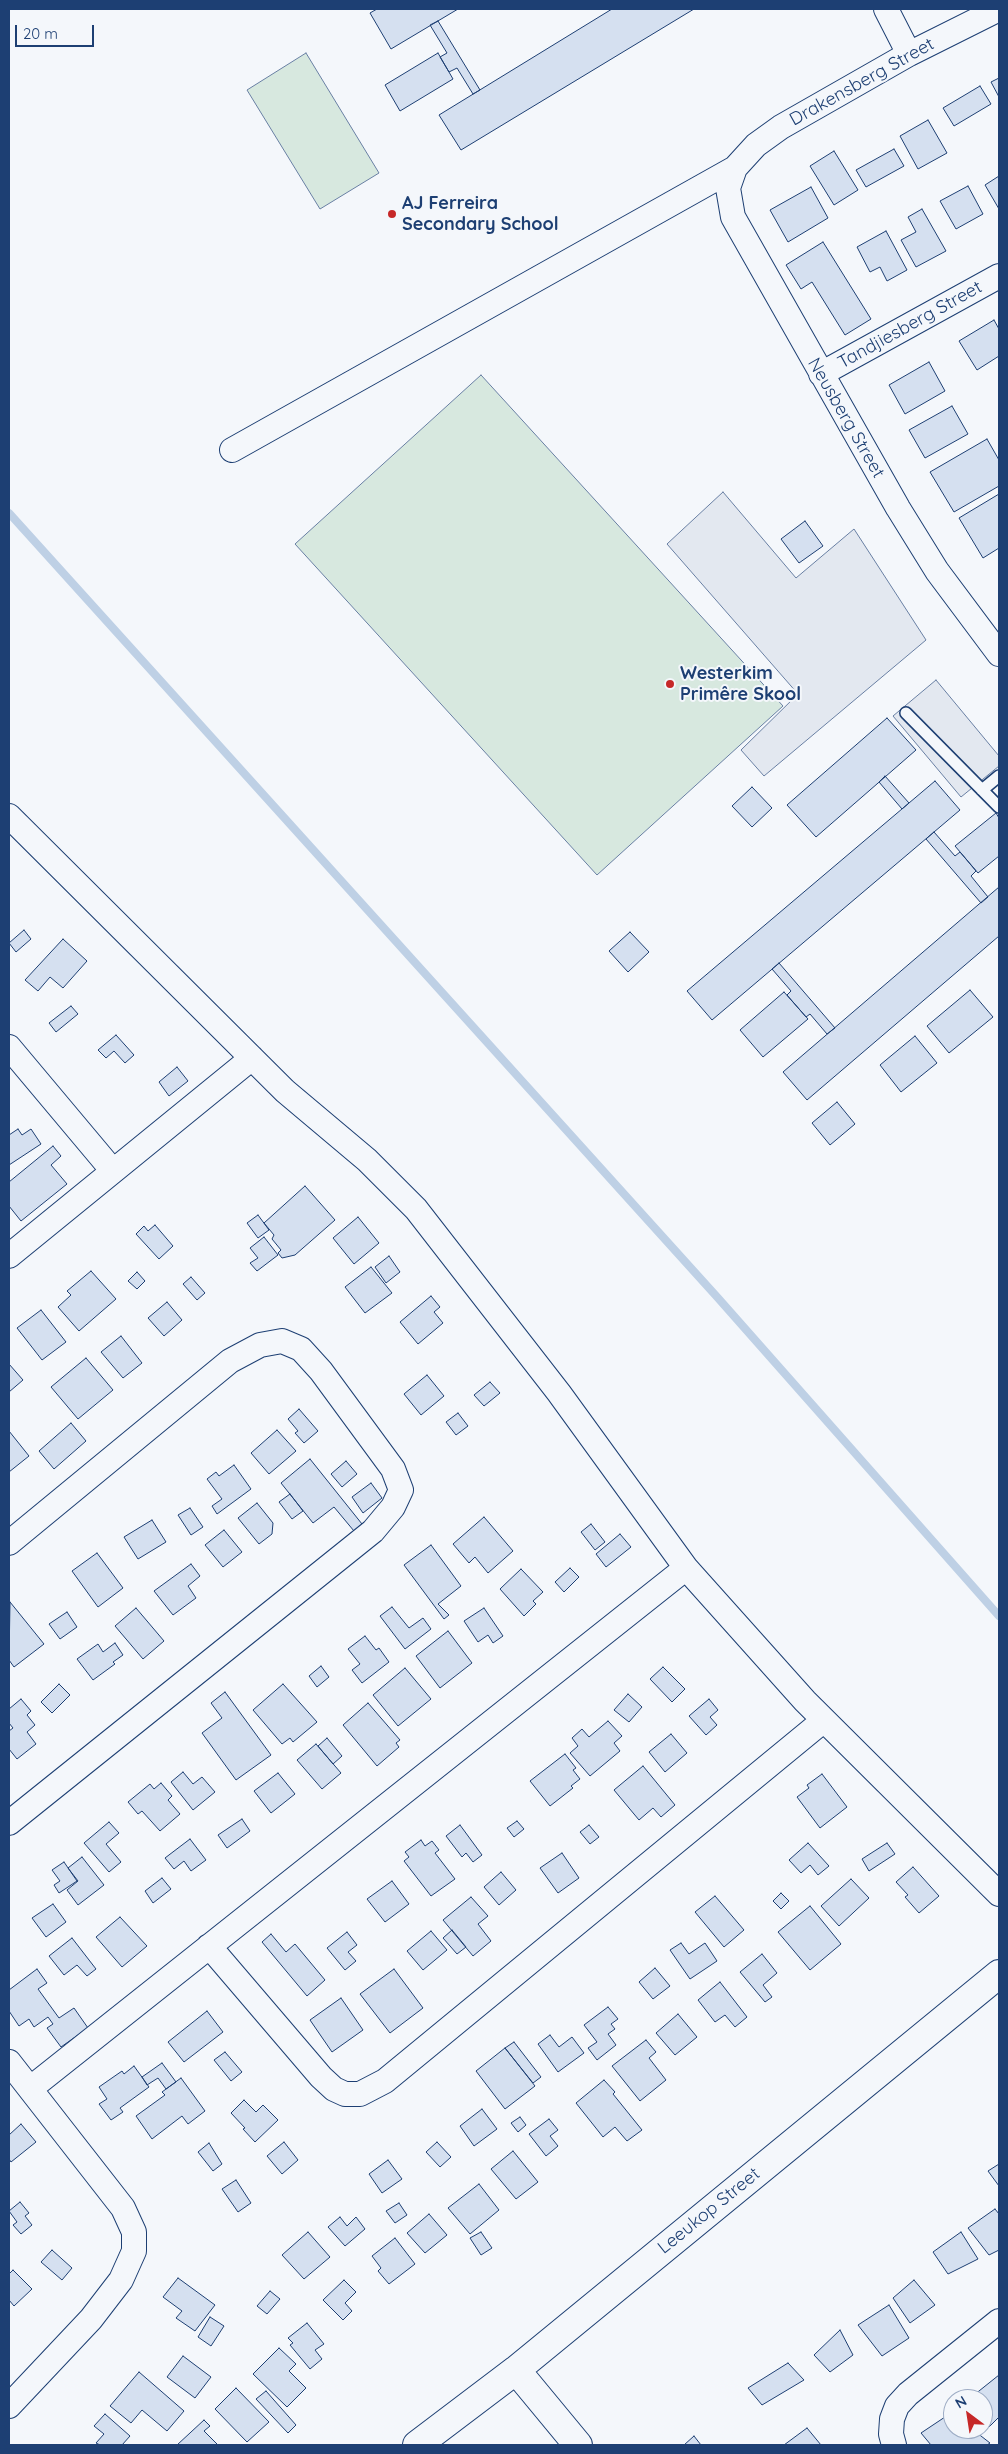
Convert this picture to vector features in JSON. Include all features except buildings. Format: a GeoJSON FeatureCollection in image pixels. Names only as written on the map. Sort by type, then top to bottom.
{"type":"FeatureCollection","features":[{"type":"Feature","properties":{"kind":"street"},"geometry":{"type":"LineString","coordinates":[[886,9],[909,54]]}},
{"type":"Feature","properties":{"kind":"street","name":"Drakensberg Street"},"geometry":{"type":"LineString","coordinates":[[735,168],[756,145],[781,127],[909,54],[999,9]]}},
{"type":"Feature","properties":{"kind":"street"},"geometry":{"type":"LineString","coordinates":[[232,450],[735,168]]}},
{"type":"Feature","properties":{"kind":"street","name":"Neusberg Street"},"geometry":{"type":"LineString","coordinates":[[735,168],[728,188],[733,217],[898,508],[937,571],[999,654]]}},
{"type":"Feature","properties":{"kind":"street","name":"Tandjiesberg Street"},"geometry":{"type":"LineString","coordinates":[[822,374],[999,276]]}},
{"type":"Feature","properties":{"kind":"street"},"geometry":{"type":"LineString","coordinates":[[9,816],[285,1091],[366,1160],[416,1209],[559,1393],[686,1568],[824,1720],[999,1894]]}},
{"type":"Feature","properties":{"kind":"street"},"geometry":{"type":"LineString","coordinates":[[9,1047],[113,1171]]}},
{"type":"Feature","properties":{"kind":"street"},"geometry":{"type":"LineString","coordinates":[[9,1256],[252,1058]]}},
{"type":"Feature","properties":{"kind":"street"},"geometry":{"type":"LineString","coordinates":[[9,1543],[230,1361],[260,1345],[282,1341],[301,1348],[321,1370],[393,1469],[401,1490],[393,1507],[373,1531],[9,1822]]}},
{"type":"Feature","properties":{"kind":"street"},"geometry":{"type":"LineString","coordinates":[[31,2088],[686,1568]]}},
{"type":"Feature","properties":{"kind":"street"},"geometry":{"type":"LineString","coordinates":[[209,1946],[321,2077],[334,2089],[345,2094],[360,2094],[386,2081],[824,1720]]}},
{"type":"Feature","properties":{"kind":"street","name":"Leeukop Street"},"geometry":{"type":"LineString","coordinates":[[417,2445],[516,2370],[999,1974]]}},
{"type":"Feature","properties":{"kind":"street"},"geometry":{"type":"LineString","coordinates":[[9,2062],[123,2208],[134,2232],[134,2251],[121,2280],[92,2319],[9,2406]]}},
{"type":"Feature","properties":{"kind":"street"},"geometry":{"type":"LineString","coordinates":[[894,2445],[891,2434],[892,2419],[897,2406],[908,2394],[999,2321]]}},
{"type":"Feature","properties":{"kind":"street"},"geometry":{"type":"LineString","coordinates":[[516,2370],[578,2445]]}},
{"type":"Feature","properties":{"kind":"lane"},"geometry":{"type":"LineString","coordinates":[[906,713],[999,808]]}},
{"type":"Feature","properties":{"kind":"lane"},"geometry":{"type":"LineString","coordinates":[[982,790],[999,776]]}},
{"type":"Feature","properties":{"kind":"shaded area"},"geometry":{"type":"Polygon","coordinates":[[[306,53],[379,173],[320,209],[247,90],[306,53]]]}},
{"type":"Feature","properties":{"kind":"shaded area"},"geometry":{"type":"Polygon","coordinates":[[[481,375],[783,706],[597,875],[295,544],[481,375]]]}},
{"type":"Feature","properties":{"kind":"shaded area"},"geometry":{"type":"Polygon","coordinates":[[[723,492],[796,578],[854,529],[926,640],[764,776],[741,750],[798,694],[667,544],[723,492]]]}},
{"type":"Feature","properties":{"kind":"shaded area"},"geometry":{"type":"Polygon","coordinates":[[[936,680],[999,756],[999,766],[961,797],[893,716],[936,680]]]}},
{"type":"Feature","properties":{"kind":"waterway"},"geometry":{"type":"LineString","coordinates":[[9,513],[718,1298],[999,1616]]}},
{"type":"Feature","properties":{"kind":"place","name":"AJ Ferreira Secondary School"},"geometry":{"type":"Point","coordinates":[392,214]}},
{"type":"Feature","properties":{"kind":"place","name":"Westerkim Primêre Skool"},"geometry":{"type":"Point","coordinates":[670,684]}}]}
